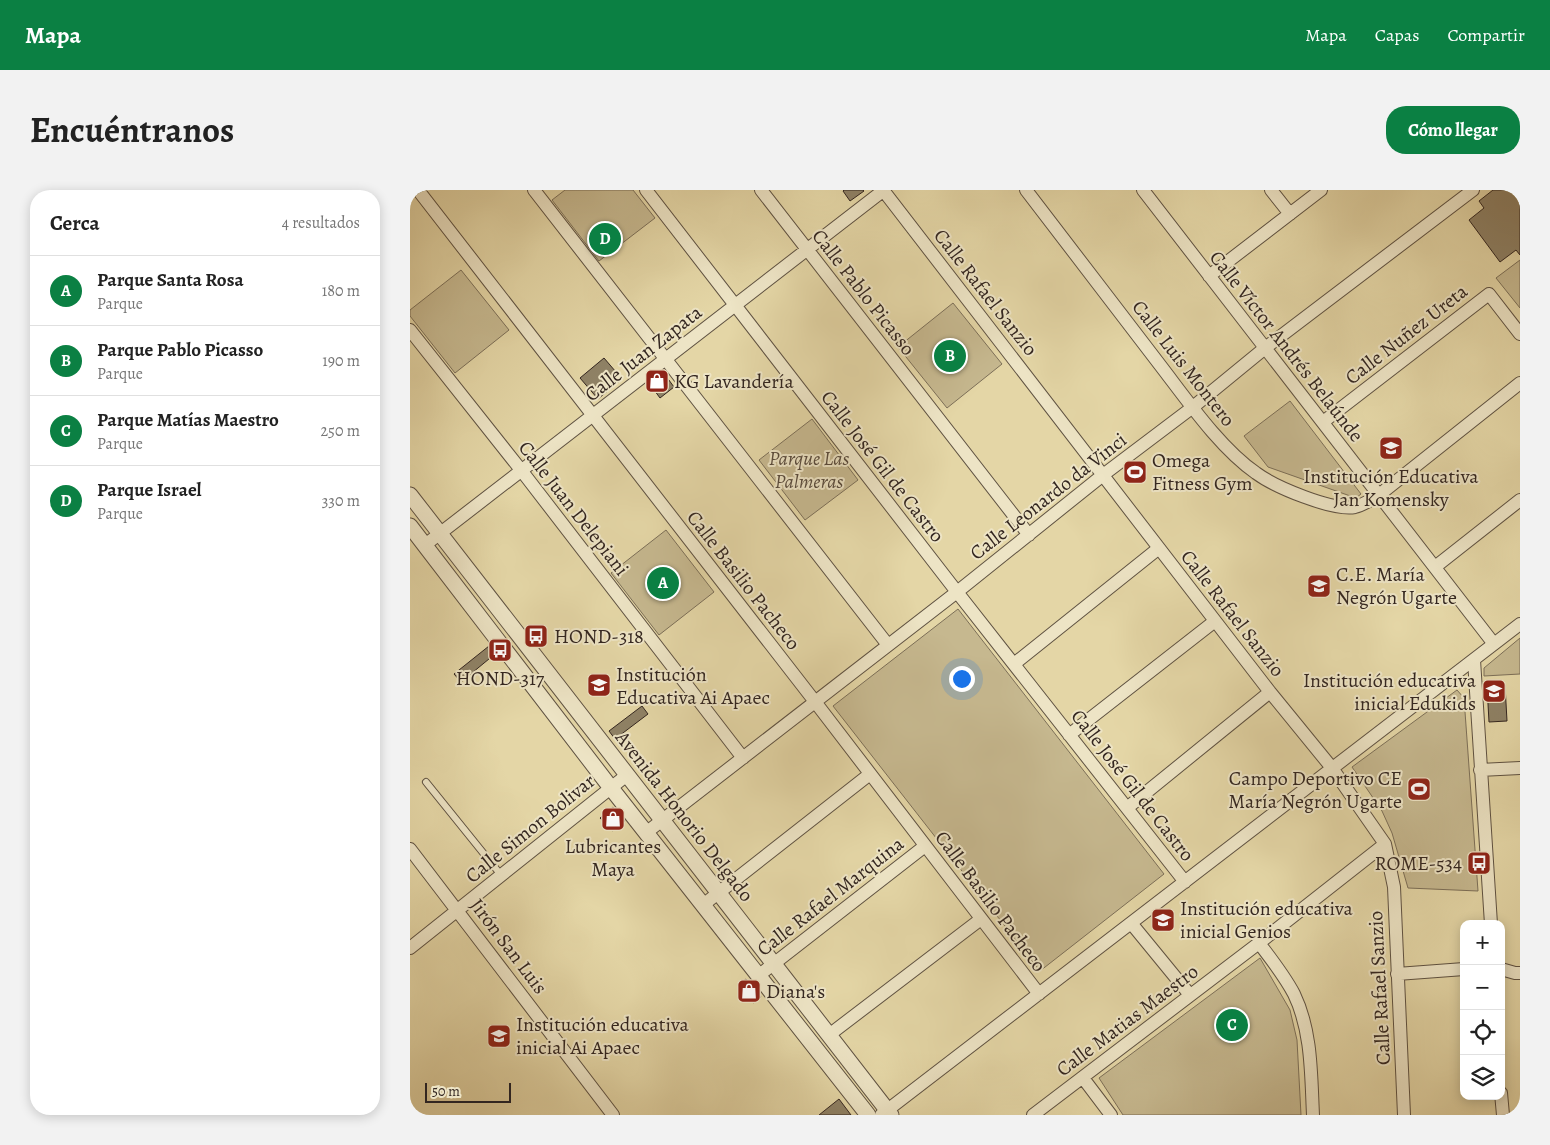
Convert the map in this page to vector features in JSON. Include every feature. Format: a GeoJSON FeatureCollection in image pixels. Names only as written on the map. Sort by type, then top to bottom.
{"type":"FeatureCollection","features":[{"type":"Feature","properties":{"kind":"street","name":"Calle Basilio Pacheco"},"geometry":{"type":"LineString","coordinates":[[418,190],[1039,994]]}},
{"type":"Feature","properties":{"kind":"street"},"geometry":{"type":"LineString","coordinates":[[534,190],[888,645]]}},
{"type":"Feature","properties":{"kind":"street","name":"Calle José Gil de Castro"},"geometry":{"type":"LineString","coordinates":[[646,190],[957,592],[1185,882]]}},
{"type":"Feature","properties":{"kind":"street","name":"Calle Pablo Picasso"},"geometry":{"type":"LineString","coordinates":[[761,190],[1029,535]]}},
{"type":"Feature","properties":{"kind":"street","name":"Calle Juan Zapata"},"geometry":{"type":"LineString","coordinates":[[425,545],[883,190]]}},
{"type":"Feature","properties":{"kind":"street","name":"Calle Rafael Sanzio"},"geometry":{"type":"LineString","coordinates":[[883,190],[1270,692],[1332,768],[1385,844],[1394,887],[1404,1115]]}},
{"type":"Feature","properties":{"kind":"street","name":"Calle Luis Montero"},"geometry":{"type":"LineString","coordinates":[[1026,190],[1193,407],[1232,453],[1256,474],[1294,493],[1329,505],[1346,508],[1364,504],[1520,383]]}},
{"type":"Feature","properties":{"kind":"street","name":"Calle Víctor Andrés Belaúnde"},"geometry":{"type":"LineString","coordinates":[[1143,190],[1494,644]]}},
{"type":"Feature","properties":{"kind":"street"},"geometry":{"type":"LineString","coordinates":[[1271,190],[1290,214]]}},
{"type":"Feature","properties":{"kind":"street"},"geometry":{"type":"LineString","coordinates":[[1209,276],[1321,190]]}},
{"type":"Feature","properties":{"kind":"street","name":"Calle Leonardo da Vinci"},"geometry":{"type":"LineString","coordinates":[[647,832],[816,703],[1103,475],[1193,407],[1265,348],[1473,190]]}},
{"type":"Feature","properties":{"kind":"street","name":"Calle Nuñez Ureta"},"geometry":{"type":"LineString","coordinates":[[1323,422],[1489,294],[1520,334]]}},
{"type":"Feature","properties":{"kind":"street","name":"Calle Juan Delepiani"},"geometry":{"type":"LineString","coordinates":[[410,330],[521,470],[742,758]]}},
{"type":"Feature","properties":{"kind":"street","name":"Avenida Honorio Delgado"},"geometry":{"type":"LineString","coordinates":[[410,495],[719,892],[887,1113]]}},
{"type":"Feature","properties":{"kind":"street"},"geometry":{"type":"LineString","coordinates":[[1435,567],[1520,500]]}},
{"type":"Feature","properties":{"kind":"street","name":"Avenida Honorio Delgado"},"geometry":{"type":"LineString","coordinates":[[410,526],[611,788],[868,1115]]}},
{"type":"Feature","properties":{"kind":"street"},"geometry":{"type":"LineString","coordinates":[[1014,664],[1159,548]]}},
{"type":"Feature","properties":{"kind":"street"},"geometry":{"type":"LineString","coordinates":[[1069,735],[1215,621]]}},
{"type":"Feature","properties":{"kind":"street"},"geometry":{"type":"LineString","coordinates":[[887,1113],[1520,624]]}},
{"type":"Feature","properties":{"kind":"street"},"geometry":{"type":"LineString","coordinates":[[1474,660],[1491,920]]}},
{"type":"Feature","properties":{"kind":"street"},"geometry":{"type":"LineString","coordinates":[[1127,808],[1270,692]]}},
{"type":"Feature","properties":{"kind":"street"},"geometry":{"type":"LineString","coordinates":[[1480,770],[1520,768]]}},
{"type":"Feature","properties":{"kind":"street"},"geometry":{"type":"LineString","coordinates":[[703,905],[870,774]]}},
{"type":"Feature","properties":{"kind":"street","name":"Calle Simon Bolivar"},"geometry":{"type":"LineString","coordinates":[[410,948],[627,775]]}},
{"type":"Feature","properties":{"kind":"street","name":"Calle Matias Maestro"},"geometry":{"type":"LineString","coordinates":[[1033,1115],[1259,943],[1385,844]]}},
{"type":"Feature","properties":{"kind":"street","name":"Calle Rafael Marquina"},"geometry":{"type":"LineString","coordinates":[[758,976],[926,846]]}},
{"type":"Feature","properties":{"kind":"street","name":"Jirón San Luis"},"geometry":{"type":"LineString","coordinates":[[410,848],[614,1115]]}},
{"type":"Feature","properties":{"kind":"street"},"geometry":{"type":"LineString","coordinates":[[829,1035],[981,919]]}},
{"type":"Feature","properties":{"kind":"street"},"geometry":{"type":"LineString","coordinates":[[1131,923],[1190,995]]}},
{"type":"Feature","properties":{"kind":"street"},"geometry":{"type":"LineString","coordinates":[[1259,943],[1281,971],[1294,994],[1300,1010],[1310,1058],[1313,1115]]}},
{"type":"Feature","properties":{"kind":"street"},"geometry":{"type":"LineString","coordinates":[[1505,968],[1520,966]]}},
{"type":"Feature","properties":{"kind":"street"},"geometry":{"type":"LineString","coordinates":[[1397,974],[1460,969]]}},
{"type":"Feature","properties":{"kind":"street"},"geometry":{"type":"LineString","coordinates":[[1505,969],[1520,973]]}},
{"type":"Feature","properties":{"kind":"street"},"geometry":{"type":"LineString","coordinates":[[1083,1078],[1111,1115]]}},
{"type":"Feature","properties":{"kind":"street"},"geometry":{"type":"LineString","coordinates":[[1501,1100],[1502,1115]]}},
{"type":"Feature","properties":{"kind":"lane"},"geometry":{"type":"LineString","coordinates":[[426,782],[502,875]]}},
{"type":"Feature","properties":{"kind":"green space"},"geometry":{"type":"Polygon","coordinates":[[[565,190],[633,190],[655,218],[599,261],[552,200],[565,190]]]}},
{"type":"Feature","properties":{"kind":"green space"},"geometry":{"type":"Polygon","coordinates":[[[1520,260],[1520,308],[1496,278],[1520,260]]]}},
{"type":"Feature","properties":{"kind":"green space"},"geometry":{"type":"Polygon","coordinates":[[[461,270],[509,330],[455,373],[410,316],[410,310],[461,270]]]}},
{"type":"Feature","properties":{"kind":"green space"},"geometry":{"type":"Polygon","coordinates":[[[953,303],[1002,364],[947,408],[898,347],[953,303]]]}},
{"type":"Feature","properties":{"kind":"green space"},"geometry":{"type":"Polygon","coordinates":[[[1290,401],[1361,494],[1356,498],[1268,467],[1244,436],[1290,401]]]}},
{"type":"Feature","properties":{"kind":"green space","name":"Parque Las Palmeras"},"geometry":{"type":"Polygon","coordinates":[[[812,419],[858,480],[805,520],[759,460],[812,419]]]}},
{"type":"Feature","properties":{"kind":"green space"},"geometry":{"type":"Polygon","coordinates":[[[666,530],[714,592],[659,635],[611,573],[666,530]]]}},
{"type":"Feature","properties":{"kind":"green space"},"geometry":{"type":"Polygon","coordinates":[[[958,609],[1164,874],[1040,971],[833,706],[958,609]]]}},
{"type":"Feature","properties":{"kind":"green space"},"geometry":{"type":"Polygon","coordinates":[[[1520,638],[1520,674],[1484,676],[1484,668],[1520,638]]]}},
{"type":"Feature","properties":{"kind":"green space","name":"Campo Deportivo CE María Negrón Ugarte"},"geometry":{"type":"Polygon","coordinates":[[[1457,690],[1464,698],[1478,891],[1408,888],[1392,833],[1382,811],[1352,767],[1457,690]]]}},
{"type":"Feature","properties":{"kind":"green space"},"geometry":{"type":"Polygon","coordinates":[[[1260,958],[1290,1010],[1297,1040],[1301,1115],[1123,1115],[1099,1078],[1260,958]]]}},
{"type":"Feature","properties":{"kind":"building"},"geometry":{"type":"Polygon","coordinates":[[[844,190],[863,190],[864,191],[850,201],[844,190]]]}},
{"type":"Feature","properties":{"kind":"building"},"geometry":{"type":"Polygon","coordinates":[[[1493,190],[1520,190],[1520,255],[1516,250],[1500,262],[1469,220],[1484,208],[1479,201],[1493,190]]]}},
{"type":"Feature","properties":{"kind":"building"},"geometry":{"type":"Polygon","coordinates":[[[604,358],[622,379],[598,399],[580,378],[604,358]]]}},
{"type":"Feature","properties":{"kind":"building"},"geometry":{"type":"Polygon","coordinates":[[[663,372],[674,387],[660,398],[649,383],[663,372]]]}},
{"type":"Feature","properties":{"kind":"building"},"geometry":{"type":"Polygon","coordinates":[[[489,646],[495,654],[461,682],[454,674],[489,646]]]}},
{"type":"Feature","properties":{"kind":"building"},"geometry":{"type":"Polygon","coordinates":[[[1505,685],[1507,721],[1489,722],[1487,686],[1505,685]]]}},
{"type":"Feature","properties":{"kind":"building"},"geometry":{"type":"Polygon","coordinates":[[[642,706],[648,714],[615,739],[609,731],[642,706]]]}},
{"type":"Feature","properties":{"kind":"building","name":"Lubricantes Maya"},"geometry":{"type":"Polygon","coordinates":[[[613,807],[625,821],[612,831],[600,818],[613,807]]]}},
{"type":"Feature","properties":{"kind":"building","name":"Diana's"},"geometry":{"type":"Polygon","coordinates":[[[746,979],[761,997],[753,1003],[738,985],[746,979]]]}},
{"type":"Feature","properties":{"kind":"building"},"geometry":{"type":"Polygon","coordinates":[[[839,1099],[851,1115],[819,1115],[839,1099]]]}},
{"type":"Feature","properties":{"kind":"place","name":"Parque Israel"},"geometry":{"type":"Point","coordinates":[605,239]}},
{"type":"Feature","properties":{"kind":"place","name":"Parque Pablo Picasso"},"geometry":{"type":"Point","coordinates":[950,356]}},
{"type":"Feature","properties":{"kind":"place","name":"KG Lavandería"},"geometry":{"type":"Point","coordinates":[657,381]}},
{"type":"Feature","properties":{"kind":"place","name":"Institución Educativa Jan Komensky"},"geometry":{"type":"Point","coordinates":[1391,448]}},
{"type":"Feature","properties":{"kind":"place","name":"Omega Fitness Gym"},"geometry":{"type":"Point","coordinates":[1135,472]}},
{"type":"Feature","properties":{"kind":"place","name":"Parque Santa Rosa"},"geometry":{"type":"Point","coordinates":[663,583]}},
{"type":"Feature","properties":{"kind":"place","name":"C.E. María Negrón Ugarte"},"geometry":{"type":"Point","coordinates":[1319,586]}},
{"type":"Feature","properties":{"kind":"place","name":"HOND-318"},"geometry":{"type":"Point","coordinates":[536,636]}},
{"type":"Feature","properties":{"kind":"place","name":"HOND-317"},"geometry":{"type":"Point","coordinates":[500,650]}},
{"type":"Feature","properties":{"kind":"place","name":"Institución Educativa Ai Apaec"},"geometry":{"type":"Point","coordinates":[599,685]}},
{"type":"Feature","properties":{"kind":"place","name":"Institución educativa inicial Edukids"},"geometry":{"type":"Point","coordinates":[1494,691]}},
{"type":"Feature","properties":{"kind":"place","name":"Campo Deportivo CE María Negrón Ugarte"},"geometry":{"type":"Point","coordinates":[1419,789]}},
{"type":"Feature","properties":{"kind":"place","name":"Lubricantes Maya"},"geometry":{"type":"Point","coordinates":[613,819]}},
{"type":"Feature","properties":{"kind":"place","name":"ROME-534"},"geometry":{"type":"Point","coordinates":[1479,863]}},
{"type":"Feature","properties":{"kind":"place","name":"Institución educativa inicial Genios"},"geometry":{"type":"Point","coordinates":[1163,920]}},
{"type":"Feature","properties":{"kind":"place","name":"Diana's"},"geometry":{"type":"Point","coordinates":[749,991]}},
{"type":"Feature","properties":{"kind":"place","name":"Parque Matías Maestro"},"geometry":{"type":"Point","coordinates":[1232,1025]}},
{"type":"Feature","properties":{"kind":"place","name":"Institución educativa inicial Ai Apaec"},"geometry":{"type":"Point","coordinates":[499,1036]}}]}
